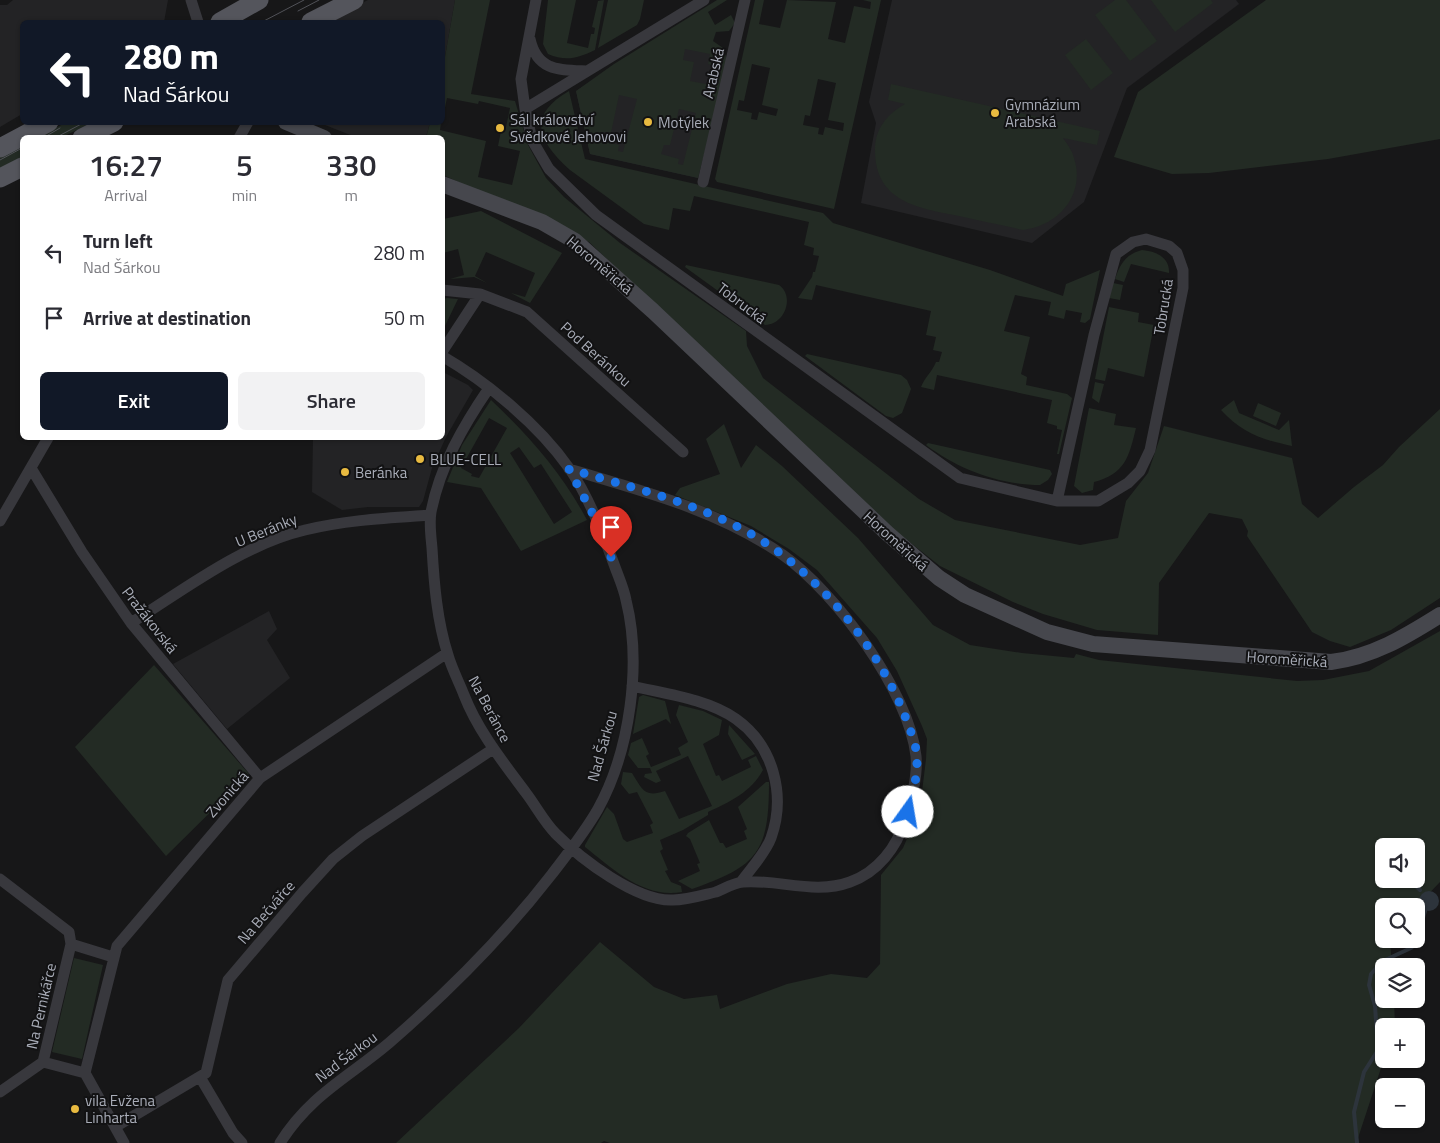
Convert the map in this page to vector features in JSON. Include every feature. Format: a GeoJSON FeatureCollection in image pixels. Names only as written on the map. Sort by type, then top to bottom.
{"type":"FeatureCollection","features":[{"type":"Feature","properties":{"kind":"main road"},"geometry":{"type":"LineString","coordinates":[[224,20],[259,0]]}},
{"type":"Feature","properties":{"kind":"main road"},"geometry":{"type":"LineString","coordinates":[[315,20],[354,0]]}},
{"type":"Feature","properties":{"kind":"main road"},"geometry":{"type":"LineString","coordinates":[[24,135],[43,125]]}},
{"type":"Feature","properties":{"kind":"main road"},"geometry":{"type":"LineString","coordinates":[[88,135],[108,125]]}},
{"type":"Feature","properties":{"kind":"main road"},"geometry":{"type":"LineString","coordinates":[[293,125],[317,135]]}},
{"type":"Feature","properties":{"kind":"main road"},"geometry":{"type":"LineString","coordinates":[[0,148],[20,137]]}},
{"type":"Feature","properties":{"kind":"main road"},"geometry":{"type":"LineString","coordinates":[[0,178],[20,167]]}},
{"type":"Feature","properties":{"kind":"main road","name":"Horoměřická"},"geometry":{"type":"LineString","coordinates":[[445,185],[542,222],[575,241],[653,311],[887,533],[939,578],[965,596],[994,610],[1047,632],[1093,644],[1331,662],[1357,659],[1388,646],[1440,615]]}},
{"type":"Feature","properties":{"kind":"street"},"geometry":{"type":"LineString","coordinates":[[191,0],[197,20]]}},
{"type":"Feature","properties":{"kind":"street"},"geometry":{"type":"LineString","coordinates":[[536,0],[529,32],[532,49],[543,63],[561,70],[586,71]]}},
{"type":"Feature","properties":{"kind":"street"},"geometry":{"type":"LineString","coordinates":[[525,109],[704,0]]}},
{"type":"Feature","properties":{"kind":"street","name":"Arabská"},"geometry":{"type":"LineString","coordinates":[[703,182],[745,0]]}},
{"type":"Feature","properties":{"kind":"street","name":"Tobrucká"},"geometry":{"type":"LineString","coordinates":[[529,32],[521,79],[525,109],[532,140],[549,169],[596,215],[960,478],[1057,501],[1098,501],[1114,493],[1140,471],[1150,450],[1183,288],[1183,270],[1176,254],[1169,246],[1146,239],[1133,242],[1116,254],[1094,335],[1057,501]]}},
{"type":"Feature","properties":{"kind":"street","name":"Pod Beránkou"},"geometry":{"type":"LineString","coordinates":[[445,290],[480,294],[528,312],[683,452]]}},
{"type":"Feature","properties":{"kind":"street"},"geometry":{"type":"LineString","coordinates":[[445,347],[480,294]]}},
{"type":"Feature","properties":{"kind":"street","name":"Nad Šárkou"},"geometry":{"type":"LineString","coordinates":[[280,1143],[293,1122],[320,1094],[388,1044],[463,975],[526,907],[572,848],[598,808],[614,770],[626,729],[632,686],[633,652],[626,600],[595,518],[569,469],[530,425],[465,369],[445,358]]}},
{"type":"Feature","properties":{"kind":"street","name":"Na Beránce"},"geometry":{"type":"LineString","coordinates":[[488,388],[466,422],[447,458],[430,515],[435,588],[447,653],[468,706],[493,748],[553,831],[572,848],[622,884],[653,898],[673,900],[716,891],[741,882]]}},
{"type":"Feature","properties":{"kind":"street"},"geometry":{"type":"LineString","coordinates":[[0,521],[47,440]]}},
{"type":"Feature","properties":{"kind":"street","name":"Pražákovská"},"geometry":{"type":"LineString","coordinates":[[31,468],[82,552],[130,623],[260,778]]}},
{"type":"Feature","properties":{"kind":"street"},"geometry":{"type":"LineString","coordinates":[[569,469],[662,496],[712,516],[751,534],[787,558],[812,581],[862,638],[883,669],[897,696],[912,734],[917,759],[912,798],[899,840],[873,870],[850,882],[830,887],[741,882]]}},
{"type":"Feature","properties":{"kind":"street","name":"U Beránky"},"geometry":{"type":"LineString","coordinates":[[130,623],[241,555],[270,542],[304,530],[354,521],[430,515]]}},
{"type":"Feature","properties":{"kind":"street","name":"Zvonická"},"geometry":{"type":"LineString","coordinates":[[113,956],[117,946],[260,778],[447,653]]}},
{"type":"Feature","properties":{"kind":"street"},"geometry":{"type":"LineString","coordinates":[[632,686],[708,705],[736,719],[755,738],[765,754],[774,772],[778,796],[776,818],[770,839],[761,856],[741,882]]}},
{"type":"Feature","properties":{"kind":"street","name":"Na Bečvářce"},"geometry":{"type":"LineString","coordinates":[[200,1077],[206,1073],[228,980],[333,859],[362,836],[493,748]]}},
{"type":"Feature","properties":{"kind":"street"},"geometry":{"type":"LineString","coordinates":[[0,879],[69,932],[71,944],[113,956],[85,1073],[124,1143]]}},
{"type":"Feature","properties":{"kind":"street","name":"Na Pernikářce"},"geometry":{"type":"LineString","coordinates":[[71,944],[43,1062],[85,1073]]}},
{"type":"Feature","properties":{"kind":"street"},"geometry":{"type":"LineString","coordinates":[[0,1092],[43,1062]]}},
{"type":"Feature","properties":{"kind":"street"},"geometry":{"type":"LineString","coordinates":[[115,1127],[200,1077],[233,1133],[242,1143]]}},
{"type":"Feature","properties":{"kind":"shaded area"},"geometry":{"type":"Polygon","coordinates":[[[13,0],[168,0],[164,20],[20,20],[20,115],[0,127],[0,5],[7,5],[13,0]]]}},
{"type":"Feature","properties":{"kind":"shaded area"},"geometry":{"type":"Polygon","coordinates":[[[368,0],[455,0],[445,57],[445,20],[330,20],[368,0]]]}},
{"type":"Feature","properties":{"kind":"shaded area"},"geometry":{"type":"Polygon","coordinates":[[[455,0],[490,0],[471,94],[515,101],[528,145],[546,178],[564,197],[620,243],[746,331],[747,346],[763,378],[919,499],[955,520],[1080,545],[1118,538],[1126,501],[1148,473],[1164,426],[1292,458],[1302,504],[1318,518],[1383,465],[1399,447],[1440,409],[1440,598],[1391,630],[1350,647],[1330,641],[1312,632],[1247,536],[1248,531],[1242,519],[1209,513],[1159,583],[1158,635],[1097,630],[1043,614],[1013,602],[940,566],[879,518],[589,242],[445,176],[445,135],[427,135],[429,125],[441,125],[440,130],[486,141],[478,177],[512,185],[520,151],[498,146],[501,131],[505,132],[510,108],[479,101],[478,104],[447,98],[445,108],[445,57],[455,0]]]}},
{"type":"Feature","properties":{"kind":"shaded area"},"geometry":{"type":"Polygon","coordinates":[[[548,0],[576,0],[567,43],[588,48],[591,34],[594,34],[595,28],[592,27],[598,1],[604,0],[595,50],[572,58],[561,58],[548,54],[543,44],[548,0]]]}},
{"type":"Feature","properties":{"kind":"shaded area"},"geometry":{"type":"Polygon","coordinates":[[[608,0],[644,0],[637,25],[598,48],[608,0]]]}},
{"type":"Feature","properties":{"kind":"shaded area","name":"Motýlek"},"geometry":{"type":"Polygon","coordinates":[[[717,0],[727,0],[708,12],[715,25],[731,15],[735,23],[729,31],[716,32],[713,41],[723,48],[728,63],[698,178],[590,154],[576,91],[614,64],[717,0]],[[685,49],[683,60],[694,62],[690,81],[711,85],[716,66],[708,64],[710,54],[685,49]],[[619,95],[611,133],[604,132],[601,141],[619,145],[618,151],[623,152],[637,99],[619,95]],[[679,109],[670,145],[664,145],[661,154],[679,159],[678,164],[683,165],[696,113],[679,109]]]}},
{"type":"Feature","properties":{"kind":"shaded area"},"geometry":{"type":"Polygon","coordinates":[[[755,0],[764,0],[759,24],[780,28],[787,0],[836,2],[828,39],[845,43],[854,6],[870,9],[871,2],[863,0],[881,0],[834,209],[717,182],[715,179],[755,0]],[[752,64],[744,101],[739,100],[737,110],[752,113],[751,119],[757,120],[759,112],[776,116],[778,109],[762,105],[770,68],[752,64]],[[818,79],[810,116],[805,115],[803,125],[819,128],[818,134],[823,135],[825,127],[843,131],[844,123],[828,120],[836,83],[818,79]]]}},
{"type":"Feature","properties":{"kind":"shaded area","name":"Gymnázium Arabská"},"geometry":{"type":"Polygon","coordinates":[[[892,0],[1236,0],[1239,4],[1127,88],[1084,202],[1032,243],[861,203],[876,123],[869,102],[892,0]]]}},
{"type":"Feature","properties":{"kind":"shaded area"},"geometry":{"type":"Polygon","coordinates":[[[1115,0],[1126,0],[1157,41],[1130,61],[1095,15],[1115,0]]]}},
{"type":"Feature","properties":{"kind":"shaded area"},"geometry":{"type":"Polygon","coordinates":[[[1151,0],[1211,0],[1213,3],[1175,32],[1151,0]]]}},
{"type":"Feature","properties":{"kind":"shaded area"},"geometry":{"type":"Polygon","coordinates":[[[1266,0],[1440,0],[1440,139],[1328,159],[1209,173],[1172,174],[1114,157],[1138,92],[1266,0]]]}},
{"type":"Feature","properties":{"kind":"shaded area","name":"Motýlek"},"geometry":{"type":"Polygon","coordinates":[[[666,32],[723,48],[698,178],[590,154],[576,91],[666,32]]]}},
{"type":"Feature","properties":{"kind":"shaded area"},"geometry":{"type":"Polygon","coordinates":[[[1086,39],[1113,73],[1091,90],[1065,55],[1086,39]]]}},
{"type":"Feature","properties":{"kind":"shaded area"},"geometry":{"type":"Polygon","coordinates":[[[891,84],[1100,131],[1097,145],[1063,138],[1074,158],[1077,172],[1076,184],[1072,196],[1058,215],[1036,227],[1023,230],[929,210],[902,200],[891,192],[882,181],[877,167],[875,150],[877,135],[888,117],[905,104],[888,100],[891,84]]]}},
{"type":"Feature","properties":{"kind":"shaded area"},"geometry":{"type":"Polygon","coordinates":[[[569,91],[585,159],[823,213],[833,223],[990,270],[1063,296],[1066,284],[1100,270],[1090,319],[1085,323],[1080,322],[1082,313],[1066,310],[1064,319],[1048,315],[1051,302],[1015,295],[1004,331],[1030,337],[1021,374],[1027,377],[1026,385],[1067,394],[1072,398],[1059,454],[1057,454],[1062,430],[1057,429],[1057,426],[1047,423],[1052,400],[937,375],[934,390],[921,387],[936,362],[939,362],[942,352],[933,350],[936,337],[926,335],[931,311],[816,285],[812,300],[798,298],[812,277],[813,272],[815,272],[819,256],[813,255],[814,248],[804,245],[809,222],[694,196],[690,211],[673,208],[669,230],[644,224],[570,170],[550,149],[541,129],[542,119],[547,110],[555,100],[569,91]]]}},
{"type":"Feature","properties":{"kind":"shaded area"},"geometry":{"type":"Polygon","coordinates":[[[61,125],[88,125],[66,135],[43,135],[61,125]]]}},
{"type":"Feature","properties":{"kind":"shaded area"},"geometry":{"type":"Polygon","coordinates":[[[325,125],[429,125],[427,135],[350,135],[325,125]]]}},
{"type":"Feature","properties":{"kind":"shaded area"},"geometry":{"type":"Polygon","coordinates":[[[20,146],[20,159],[0,170],[0,157],[20,146]]]}},
{"type":"Feature","properties":{"kind":"shaded area"},"geometry":{"type":"Polygon","coordinates":[[[481,211],[562,253],[530,303],[511,293],[525,297],[535,273],[486,252],[475,276],[487,283],[474,277],[450,279],[464,275],[458,249],[445,252],[445,219],[481,211]]]}},
{"type":"Feature","properties":{"kind":"shaded area"},"geometry":{"type":"Polygon","coordinates":[[[1142,250],[1157,253],[1161,256],[1169,267],[1169,273],[1131,264],[1124,282],[1115,279],[1124,260],[1142,250]]]}},
{"type":"Feature","properties":{"kind":"shaded area"},"geometry":{"type":"Polygon","coordinates":[[[686,265],[779,285],[784,290],[786,296],[786,309],[778,320],[772,324],[765,325],[685,267],[686,265]]]}},
{"type":"Feature","properties":{"kind":"shaded area"},"geometry":{"type":"Polygon","coordinates":[[[1113,283],[1123,285],[1120,300],[1109,298],[1113,283]]]}},
{"type":"Feature","properties":{"kind":"shaded area"},"geometry":{"type":"Polygon","coordinates":[[[445,298],[458,299],[445,326],[445,298]]]}},
{"type":"Feature","properties":{"kind":"shaded area"},"geometry":{"type":"Polygon","coordinates":[[[1109,307],[1139,313],[1138,322],[1154,325],[1144,377],[1108,368],[1105,381],[1095,379],[1109,307]]]}},
{"type":"Feature","properties":{"kind":"shaded area"},"geometry":{"type":"Polygon","coordinates":[[[807,354],[901,375],[907,380],[911,389],[902,413],[893,418],[886,416],[805,356],[807,354]]]}},
{"type":"Feature","properties":{"kind":"shaded area"},"geometry":{"type":"Polygon","coordinates":[[[445,373],[468,385],[473,390],[445,439],[445,373]]]}},
{"type":"Feature","properties":{"kind":"shaded area"},"geometry":{"type":"Polygon","coordinates":[[[1095,382],[1104,384],[1099,403],[1092,398],[1095,382]]]}},
{"type":"Feature","properties":{"kind":"shaded area"},"geometry":{"type":"Polygon","coordinates":[[[491,400],[519,428],[556,471],[587,520],[521,551],[481,488],[447,482],[462,445],[491,400]],[[489,418],[461,468],[472,474],[471,476],[479,478],[507,428],[489,418]],[[519,447],[510,453],[554,524],[572,512],[541,464],[534,468],[519,447]]]}},
{"type":"Feature","properties":{"kind":"shaded area"},"geometry":{"type":"Polygon","coordinates":[[[1234,400],[1239,413],[1279,430],[1289,420],[1292,446],[1262,438],[1245,430],[1229,418],[1221,410],[1234,400]]]}},
{"type":"Feature","properties":{"kind":"shaded area"},"geometry":{"type":"Polygon","coordinates":[[[1258,403],[1281,413],[1276,426],[1253,416],[1258,403]]]}},
{"type":"Feature","properties":{"kind":"shaded area"},"geometry":{"type":"Polygon","coordinates":[[[1089,408],[1116,414],[1114,425],[1136,428],[1131,448],[1124,463],[1113,474],[1094,482],[1093,490],[1082,493],[1074,486],[1089,408]]]}},
{"type":"Feature","properties":{"kind":"shaded area"},"geometry":{"type":"Polygon","coordinates":[[[724,424],[741,468],[756,445],[782,466],[858,538],[933,625],[970,645],[1074,658],[1076,654],[1099,660],[1297,681],[1323,680],[1369,671],[1440,631],[1440,882],[1425,898],[1375,898],[1375,948],[1391,948],[1391,958],[1375,958],[1375,1008],[1394,1008],[1395,1018],[1375,1018],[1375,1068],[1381,1068],[1378,1078],[1375,1078],[1375,1086],[1358,1138],[1359,1143],[610,1143],[604,1141],[601,1143],[396,1143],[519,1028],[600,942],[654,987],[684,999],[717,995],[720,1009],[787,984],[831,974],[867,978],[880,964],[881,875],[903,848],[915,820],[922,792],[927,739],[897,671],[877,638],[817,570],[789,549],[751,526],[675,495],[680,488],[720,474],[706,439],[724,424]]]}},
{"type":"Feature","properties":{"kind":"shaded area"},"geometry":{"type":"Polygon","coordinates":[[[313,440],[445,440],[432,468],[423,501],[419,507],[368,507],[342,510],[312,492],[313,440]]]}},
{"type":"Feature","properties":{"kind":"shaded area"},"geometry":{"type":"Polygon","coordinates":[[[928,443],[1050,470],[1052,474],[1048,480],[1040,485],[994,479],[965,468],[938,454],[926,445],[928,443]]]}},
{"type":"Feature","properties":{"kind":"shaded area"},"geometry":{"type":"Polygon","coordinates":[[[269,611],[277,629],[267,640],[290,678],[227,729],[173,664],[269,611]]]}},
{"type":"Feature","properties":{"kind":"shaded area"},"geometry":{"type":"Polygon","coordinates":[[[154,665],[249,774],[166,856],[75,747],[154,665]]]}},
{"type":"Feature","properties":{"kind":"shaded area"},"geometry":{"type":"Polygon","coordinates":[[[643,695],[665,701],[671,724],[666,719],[633,734],[639,697],[643,695]]]}},
{"type":"Feature","properties":{"kind":"shaded area"},"geometry":{"type":"Polygon","coordinates":[[[679,705],[703,711],[722,720],[719,735],[703,744],[716,776],[719,775],[722,781],[751,767],[748,760],[756,756],[763,770],[758,778],[739,796],[708,812],[708,815],[683,830],[660,840],[663,849],[660,851],[668,870],[665,871],[671,882],[681,886],[682,892],[668,893],[642,887],[618,873],[585,847],[585,845],[607,807],[614,814],[623,839],[627,842],[653,833],[650,825],[653,823],[637,792],[629,794],[621,784],[623,772],[632,773],[641,788],[648,793],[665,791],[679,819],[712,806],[688,756],[656,771],[661,781],[656,783],[644,777],[645,774],[652,773],[650,768],[638,768],[628,755],[631,743],[642,738],[649,754],[646,756],[651,767],[681,755],[678,748],[688,742],[676,715],[679,705]]]}},
{"type":"Feature","properties":{"kind":"shaded area"},"geometry":{"type":"Polygon","coordinates":[[[729,725],[755,754],[742,760],[728,734],[729,725]]]}},
{"type":"Feature","properties":{"kind":"shaded area"},"geometry":{"type":"Polygon","coordinates":[[[766,782],[769,782],[766,825],[762,841],[755,853],[732,872],[692,889],[678,881],[700,871],[697,864],[700,863],[690,839],[686,836],[688,833],[709,820],[720,843],[723,843],[726,848],[747,839],[744,831],[747,829],[738,807],[766,782]]]}},
{"type":"Feature","properties":{"kind":"shaded area"},"geometry":{"type":"Polygon","coordinates":[[[1425,891],[1433,891],[1439,897],[1439,905],[1433,911],[1425,911],[1425,898],[1419,898],[1425,891]]]}},
{"type":"Feature","properties":{"kind":"shaded area"},"geometry":{"type":"Polygon","coordinates":[[[74,958],[103,965],[82,1059],[52,1052],[74,958]]]}},
{"type":"Feature","properties":{"kind":"waterway"},"geometry":{"type":"LineString","coordinates":[[1357,1143],[1354,1112],[1364,1072],[1378,1050],[1375,1006],[1369,985],[1371,974],[1383,961],[1411,948]]}},
{"type":"Feature","properties":{"kind":"tram line"},"geometry":{"type":"LineString","coordinates":[[266,20],[304,0]]}},
{"type":"Feature","properties":{"kind":"tram line"},"geometry":{"type":"LineString","coordinates":[[298,11],[319,0]]}},
{"type":"Feature","properties":{"kind":"tram line"},"geometry":{"type":"LineString","coordinates":[[61,135],[79,125]]}},
{"type":"Feature","properties":{"kind":"tram line"},"geometry":{"type":"LineString","coordinates":[[48,135],[60,128]]}},
{"type":"Feature","properties":{"kind":"tram line"},"geometry":{"type":"LineString","coordinates":[[0,160],[20,149]]}},
{"type":"Feature","properties":{"kind":"place","name":"Gymnázium Arabská"},"geometry":{"type":"Point","coordinates":[995,113]}},
{"type":"Feature","properties":{"kind":"place","name":"Motýlek"},"geometry":{"type":"Point","coordinates":[648,122]}},
{"type":"Feature","properties":{"kind":"place","name":"Sál království Svědkové Jehovovi"},"geometry":{"type":"Point","coordinates":[500,128]}},
{"type":"Feature","properties":{"kind":"place","name":"BLUE-CELL"},"geometry":{"type":"Point","coordinates":[420,459]}},
{"type":"Feature","properties":{"kind":"place","name":"Beránka"},"geometry":{"type":"Point","coordinates":[345,472]}},
{"type":"Feature","properties":{"kind":"place","name":"vila Evžena Linharta"},"geometry":{"type":"Point","coordinates":[75,1109]}},
{"type":"Feature","properties":{"kind":"route"},"geometry":{"type":"LineString","coordinates":[[611,557],[595,518],[569,469],[662,496],[712,516],[751,534],[787,558],[812,581],[862,638],[883,669],[897,696],[912,734],[917,759],[912,798],[908,812]]}}]}
